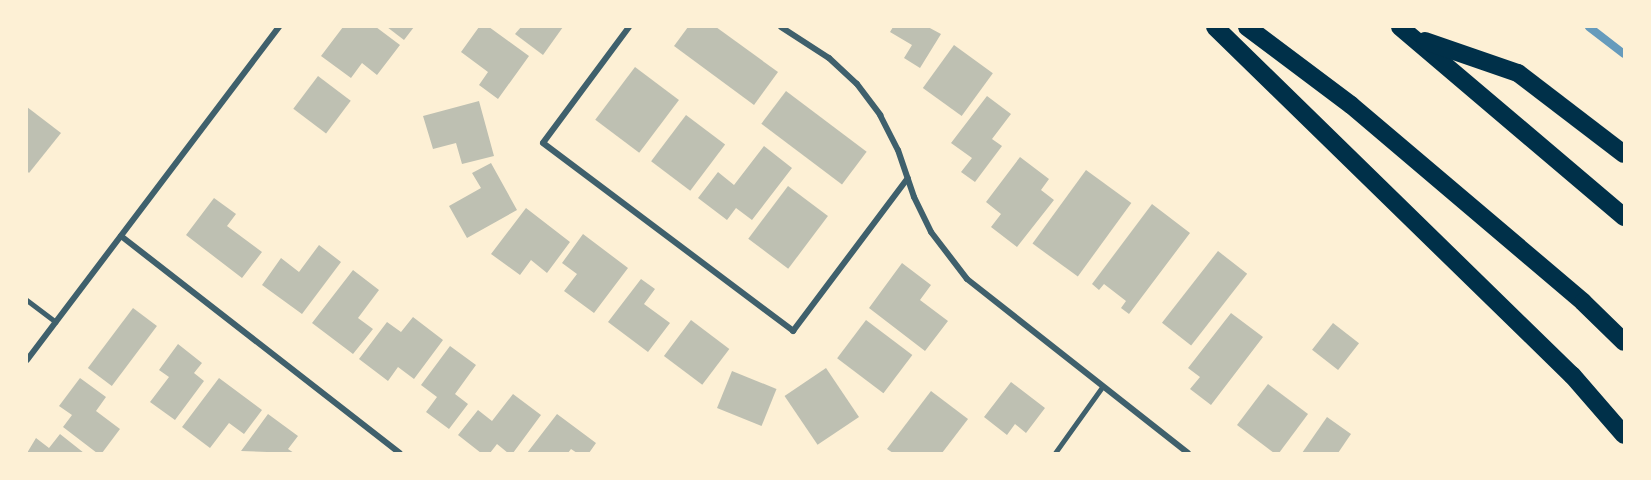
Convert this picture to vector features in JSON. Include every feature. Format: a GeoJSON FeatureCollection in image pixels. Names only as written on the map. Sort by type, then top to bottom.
{"type":"FeatureCollection","features":[{"type":"Feature","properties":{"kind":"highway"},"geometry":{"type":"LineString","coordinates":[[1215,27],[1564,367],[1624,435]]}},
{"type":"Feature","properties":{"kind":"highway"},"geometry":{"type":"LineString","coordinates":[[1246,27],[1351,105],[1583,302],[1624,342]]}},
{"type":"Feature","properties":{"kind":"highway"},"geometry":{"type":"LineString","coordinates":[[1407,32],[1518,73],[1624,154]]}},
{"type":"Feature","properties":{"kind":"highway"},"geometry":{"type":"LineString","coordinates":[[1407,32],[1624,217]]}},
{"type":"Feature","properties":{"kind":"street"},"geometry":{"type":"LineString","coordinates":[[27,360],[279,27]]}},
{"type":"Feature","properties":{"kind":"street"},"geometry":{"type":"LineString","coordinates":[[629,27],[543,143],[793,331],[908,178]]}},
{"type":"Feature","properties":{"kind":"street"},"geometry":{"type":"LineString","coordinates":[[781,27],[828,58],[857,84],[880,115],[898,150],[931,232],[967,279],[1188,453]]}},
{"type":"Feature","properties":{"kind":"street"},"geometry":{"type":"LineString","coordinates":[[121,236],[400,453]]}},
{"type":"Feature","properties":{"kind":"lane"},"geometry":{"type":"LineString","coordinates":[[27,300],[56,322]]}},
{"type":"Feature","properties":{"kind":"lane"},"geometry":{"type":"LineString","coordinates":[[1055,453],[1103,386]]}},
{"type":"Feature","properties":{"kind":"building"},"geometry":{"type":"Polygon","coordinates":[[[343,27],[376,27],[400,45],[377,75],[362,63],[351,78],[321,56],[343,27]]]}},
{"type":"Feature","properties":{"kind":"building"},"geometry":{"type":"Polygon","coordinates":[[[387,27],[414,27],[404,40],[387,27]]]}},
{"type":"Feature","properties":{"kind":"building"},"geometry":{"type":"Polygon","coordinates":[[[479,27],[489,27],[529,56],[498,99],[479,85],[488,72],[461,52],[479,27]]]}},
{"type":"Feature","properties":{"kind":"building"},"geometry":{"type":"Polygon","coordinates":[[[521,27],[563,27],[543,55],[515,34],[521,27]]]}},
{"type":"Feature","properties":{"kind":"building"},"geometry":{"type":"Polygon","coordinates":[[[688,27],[716,27],[778,72],[754,105],[674,46],[688,27]]]}},
{"type":"Feature","properties":{"kind":"building"},"geometry":{"type":"Polygon","coordinates":[[[893,27],[928,27],[941,34],[920,68],[904,58],[912,45],[890,32],[893,27]]]}},
{"type":"Feature","properties":{"kind":"building"},"geometry":{"type":"Polygon","coordinates":[[[954,45],[993,73],[962,116],[923,88],[954,45]]]}},
{"type":"Feature","properties":{"kind":"building"},"geometry":{"type":"Polygon","coordinates":[[[635,67],[679,100],[639,153],[595,120],[635,67]]]}},
{"type":"Feature","properties":{"kind":"building"},"geometry":{"type":"Polygon","coordinates":[[[318,76],[351,101],[326,133],[293,109],[318,76]]]}},
{"type":"Feature","properties":{"kind":"building"},"geometry":{"type":"Polygon","coordinates":[[[786,91],[867,152],[842,185],[761,124],[786,91]]]}},
{"type":"Feature","properties":{"kind":"building"},"geometry":{"type":"Polygon","coordinates":[[[987,96],[1011,114],[992,139],[1002,146],[975,182],[961,172],[972,158],[951,143],[987,96]]]}},
{"type":"Feature","properties":{"kind":"building"},"geometry":{"type":"Polygon","coordinates":[[[479,101],[494,156],[462,164],[456,143],[433,149],[423,116],[479,101]]]}},
{"type":"Feature","properties":{"kind":"building"},"geometry":{"type":"Polygon","coordinates":[[[27,107],[61,133],[29,173],[27,171],[27,107]]]}},
{"type":"Feature","properties":{"kind":"building"},"geometry":{"type":"Polygon","coordinates":[[[686,115],[725,144],[690,191],[651,161],[686,115]]]}},
{"type":"Feature","properties":{"kind":"building"},"geometry":{"type":"Polygon","coordinates":[[[764,146],[792,168],[752,220],[736,208],[727,220],[698,198],[718,172],[734,185],[764,146]]]}},
{"type":"Feature","properties":{"kind":"building"},"geometry":{"type":"Polygon","coordinates":[[[1020,157],[1049,179],[1041,190],[1054,200],[1017,247],[991,227],[1001,214],[986,202],[1020,157]]]}},
{"type":"Feature","properties":{"kind":"building"},"geometry":{"type":"Polygon","coordinates":[[[491,163],[517,210],[467,238],[449,206],[481,188],[472,173],[491,163]]]}},
{"type":"Feature","properties":{"kind":"building"},"geometry":{"type":"Polygon","coordinates":[[[1086,170],[1131,203],[1078,277],[1033,244],[1086,170]]]}},
{"type":"Feature","properties":{"kind":"building"},"geometry":{"type":"Polygon","coordinates":[[[788,186],[828,216],[788,269],[748,239],[788,186]]]}},
{"type":"Feature","properties":{"kind":"building"},"geometry":{"type":"Polygon","coordinates":[[[214,198],[236,214],[227,226],[262,252],[242,278],[186,235],[214,198]]]}},
{"type":"Feature","properties":{"kind":"building"},"geometry":{"type":"Polygon","coordinates":[[[1152,204],[1190,233],[1129,314],[1121,308],[1126,301],[1104,284],[1099,290],[1092,284],[1152,204]]]}},
{"type":"Feature","properties":{"kind":"building"},"geometry":{"type":"Polygon","coordinates":[[[526,208],[570,242],[547,273],[531,260],[520,275],[491,254],[526,208]]]}},
{"type":"Feature","properties":{"kind":"building"},"geometry":{"type":"Polygon","coordinates":[[[583,234],[628,268],[594,313],[564,291],[577,274],[562,263],[583,234]]]}},
{"type":"Feature","properties":{"kind":"building"},"geometry":{"type":"Polygon","coordinates":[[[319,245],[341,262],[302,314],[262,285],[281,258],[299,272],[319,245]]]}},
{"type":"Feature","properties":{"kind":"building"},"geometry":{"type":"Polygon","coordinates":[[[1218,251],[1247,274],[1191,345],[1162,323],[1218,251]]]}},
{"type":"Feature","properties":{"kind":"building"},"geometry":{"type":"Polygon","coordinates":[[[902,263],[931,285],[920,300],[948,321],[925,351],[869,308],[902,263]]]}},
{"type":"Feature","properties":{"kind":"building"},"geometry":{"type":"Polygon","coordinates":[[[353,270],[379,290],[358,318],[373,329],[353,354],[312,323],[353,270]]]}},
{"type":"Feature","properties":{"kind":"building"},"geometry":{"type":"Polygon","coordinates":[[[641,279],[655,289],[644,304],[670,323],[648,352],[608,322],[641,279]]]}},
{"type":"Feature","properties":{"kind":"building"},"geometry":{"type":"Polygon","coordinates":[[[133,308],[157,326],[112,386],[88,368],[133,308]]]}},
{"type":"Feature","properties":{"kind":"building"},"geometry":{"type":"Polygon","coordinates":[[[1231,313],[1263,337],[1211,405],[1190,389],[1200,377],[1188,368],[1231,313]]]}},
{"type":"Feature","properties":{"kind":"building"},"geometry":{"type":"Polygon","coordinates":[[[413,317],[443,340],[414,379],[398,367],[388,381],[359,359],[387,322],[401,332],[413,317]]]}},
{"type":"Feature","properties":{"kind":"building"},"geometry":{"type":"Polygon","coordinates":[[[691,320],[729,349],[702,385],[664,356],[691,320]]]}},
{"type":"Feature","properties":{"kind":"building"},"geometry":{"type":"Polygon","coordinates":[[[866,320],[912,355],[883,393],[837,358],[866,320]]]}},
{"type":"Feature","properties":{"kind":"building"},"geometry":{"type":"Polygon","coordinates":[[[1333,323],[1359,343],[1338,370],[1312,350],[1333,323]]]}},
{"type":"Feature","properties":{"kind":"building"},"geometry":{"type":"Polygon","coordinates":[[[178,344],[202,363],[194,373],[204,381],[175,420],[150,402],[169,377],[159,370],[178,344]]]}},
{"type":"Feature","properties":{"kind":"building"},"geometry":{"type":"Polygon","coordinates":[[[450,346],[476,365],[455,394],[468,404],[449,429],[426,412],[437,397],[421,385],[450,346]]]}},
{"type":"Feature","properties":{"kind":"building"},"geometry":{"type":"Polygon","coordinates":[[[826,368],[859,417],[818,445],[785,396],[826,368]]]}},
{"type":"Feature","properties":{"kind":"building"},"geometry":{"type":"Polygon","coordinates":[[[732,371],[777,389],[762,426],[717,408],[732,371]]]}},
{"type":"Feature","properties":{"kind":"building"},"geometry":{"type":"Polygon","coordinates":[[[80,378],[106,397],[96,411],[120,429],[102,453],[97,453],[63,427],[72,415],[59,406],[80,378]]]}},
{"type":"Feature","properties":{"kind":"building"},"geometry":{"type":"Polygon","coordinates":[[[219,378],[262,410],[244,434],[229,423],[210,448],[182,427],[219,378]]]}},
{"type":"Feature","properties":{"kind":"building"},"geometry":{"type":"Polygon","coordinates":[[[1011,382],[1045,408],[1026,433],[1015,424],[1007,435],[984,417],[1011,382]]]}},
{"type":"Feature","properties":{"kind":"building"},"geometry":{"type":"Polygon","coordinates":[[[1268,384],[1308,414],[1279,453],[1274,453],[1237,425],[1268,384]]]}},
{"type":"Feature","properties":{"kind":"building"},"geometry":{"type":"Polygon","coordinates":[[[931,391],[968,419],[942,453],[893,453],[887,449],[931,391]]]}},
{"type":"Feature","properties":{"kind":"building"},"geometry":{"type":"Polygon","coordinates":[[[513,394],[541,415],[513,453],[508,453],[497,444],[490,453],[481,453],[458,435],[478,410],[492,421],[513,394]]]}},
{"type":"Feature","properties":{"kind":"building"},"geometry":{"type":"Polygon","coordinates":[[[268,414],[298,436],[288,449],[294,453],[241,451],[268,414]]]}},
{"type":"Feature","properties":{"kind":"building"},"geometry":{"type":"Polygon","coordinates":[[[557,414],[596,443],[589,453],[577,453],[571,449],[568,453],[527,453],[557,414]]]}},
{"type":"Feature","properties":{"kind":"building"},"geometry":{"type":"Polygon","coordinates":[[[1327,417],[1351,434],[1338,453],[1302,453],[1327,417]]]}},
{"type":"Feature","properties":{"kind":"building"},"geometry":{"type":"Polygon","coordinates":[[[60,434],[84,453],[27,453],[36,438],[49,448],[60,434]]]}},
{"type":"Feature","properties":{"kind":"waterway"},"geometry":{"type":"LineString","coordinates":[[1589,27],[1624,54]]}}]}
